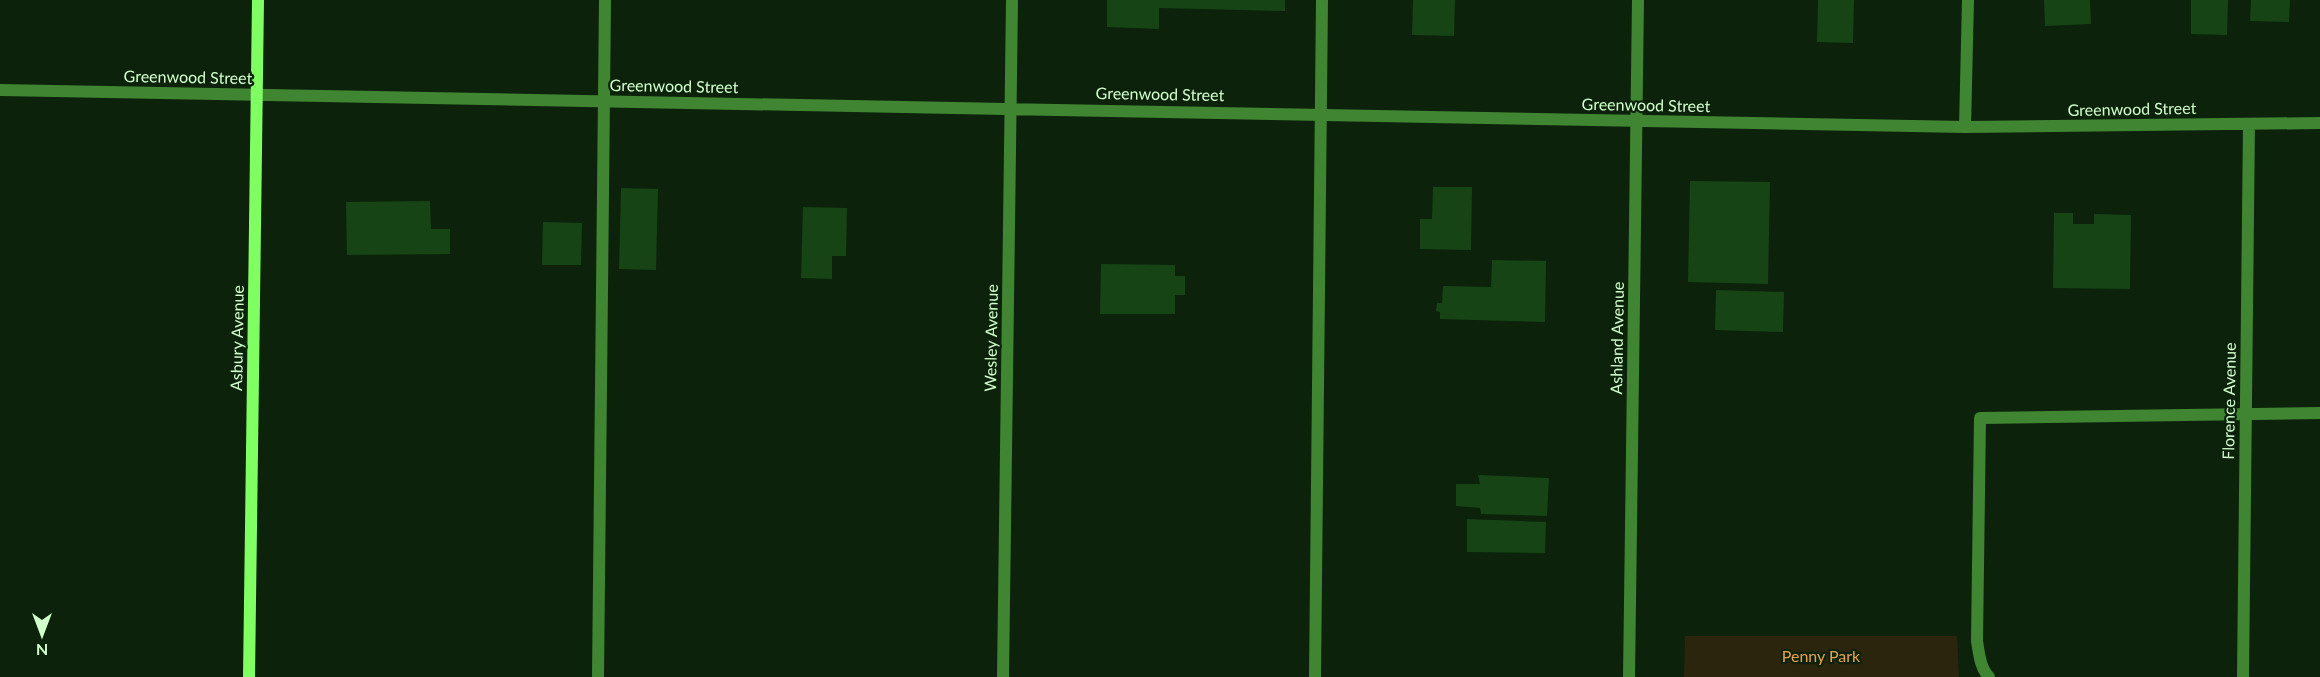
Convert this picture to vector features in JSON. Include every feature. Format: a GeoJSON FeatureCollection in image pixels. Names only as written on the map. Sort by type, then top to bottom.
{"type":"FeatureCollection","features":[{"type":"Feature","properties":{"kind":"main road","name":"Asbury Avenue"},"geometry":{"type":"LineString","coordinates":[[249,677],[258,0]]}},
{"type":"Feature","properties":{"kind":"street"},"geometry":{"type":"LineString","coordinates":[[598,677],[605,0]]}},
{"type":"Feature","properties":{"kind":"street","name":"Wesley Avenue"},"geometry":{"type":"LineString","coordinates":[[1003,677],[1012,0]]}},
{"type":"Feature","properties":{"kind":"street"},"geometry":{"type":"LineString","coordinates":[[1315,677],[1322,0]]}},
{"type":"Feature","properties":{"kind":"street","name":"Ashland Avenue"},"geometry":{"type":"LineString","coordinates":[[1629,677],[1638,0]]}},
{"type":"Feature","properties":{"kind":"street"},"geometry":{"type":"LineString","coordinates":[[1965,127],[1968,0]]}},
{"type":"Feature","properties":{"kind":"street","name":"Greenwood Street"},"geometry":{"type":"LineString","coordinates":[[0,90],[1320,113],[1636,122],[1965,127],[2320,123]]}},
{"type":"Feature","properties":{"kind":"street","name":"Florence Avenue"},"geometry":{"type":"LineString","coordinates":[[2242,677],[2249,124]]}},
{"type":"Feature","properties":{"kind":"street"},"geometry":{"type":"LineString","coordinates":[[1989,677],[1986,675],[1979,656],[1977,641],[1980,417],[2320,413]]}},
{"type":"Feature","properties":{"kind":"green space","name":"Penny Park"},"geometry":{"type":"Polygon","coordinates":[[[1685,636],[1957,636],[1959,677],[1684,677],[1685,636]]]}},
{"type":"Feature","properties":{"kind":"building"},"geometry":{"type":"Polygon","coordinates":[[[1107,0],[1285,0],[1285,11],[1159,8],[1159,29],[1107,27],[1107,0]]]}},
{"type":"Feature","properties":{"kind":"building"},"geometry":{"type":"Polygon","coordinates":[[[1413,0],[1455,0],[1454,36],[1412,35],[1413,0]]]}},
{"type":"Feature","properties":{"kind":"building"},"geometry":{"type":"Polygon","coordinates":[[[1818,0],[1854,0],[1853,43],[1817,42],[1818,0]]]}},
{"type":"Feature","properties":{"kind":"building"},"geometry":{"type":"Polygon","coordinates":[[[2044,0],[2090,0],[2091,24],[2045,26],[2044,0]]]}},
{"type":"Feature","properties":{"kind":"building"},"geometry":{"type":"Polygon","coordinates":[[[2191,0],[2228,0],[2227,35],[2191,34],[2191,0]]]}},
{"type":"Feature","properties":{"kind":"building"},"geometry":{"type":"Polygon","coordinates":[[[2251,0],[2290,0],[2289,22],[2250,21],[2251,0]]]}},
{"type":"Feature","properties":{"kind":"building"},"geometry":{"type":"Polygon","coordinates":[[[1690,181],[1770,182],[1768,284],[1688,282],[1690,181]]]}},
{"type":"Feature","properties":{"kind":"building"},"geometry":{"type":"Polygon","coordinates":[[[1433,187],[1472,187],[1471,250],[1420,249],[1420,219],[1432,219],[1433,187]]]}},
{"type":"Feature","properties":{"kind":"building"},"geometry":{"type":"Polygon","coordinates":[[[621,188],[658,189],[656,270],[619,269],[621,188]]]}},
{"type":"Feature","properties":{"kind":"building"},"geometry":{"type":"Polygon","coordinates":[[[430,201],[431,229],[450,229],[450,254],[347,255],[346,202],[430,201]]]}},
{"type":"Feature","properties":{"kind":"building"},"geometry":{"type":"Polygon","coordinates":[[[803,207],[847,208],[846,256],[832,256],[832,279],[801,278],[803,207]]]}},
{"type":"Feature","properties":{"kind":"building"},"geometry":{"type":"Polygon","coordinates":[[[2054,213],[2073,213],[2073,224],[2094,224],[2094,214],[2131,215],[2130,289],[2053,288],[2054,213]]]}},
{"type":"Feature","properties":{"kind":"building"},"geometry":{"type":"Polygon","coordinates":[[[543,222],[582,223],[581,265],[542,265],[543,222]]]}},
{"type":"Feature","properties":{"kind":"building"},"geometry":{"type":"Polygon","coordinates":[[[1492,260],[1546,261],[1545,322],[1440,319],[1440,312],[1436,311],[1437,303],[1442,303],[1443,286],[1491,287],[1492,260]]]}},
{"type":"Feature","properties":{"kind":"building"},"geometry":{"type":"Polygon","coordinates":[[[1101,264],[1175,265],[1175,276],[1185,276],[1185,295],[1175,295],[1175,314],[1100,314],[1101,264]]]}},
{"type":"Feature","properties":{"kind":"building"},"geometry":{"type":"Polygon","coordinates":[[[1716,290],[1784,292],[1783,332],[1715,330],[1716,290]]]}},
{"type":"Feature","properties":{"kind":"building"},"geometry":{"type":"Polygon","coordinates":[[[1478,475],[1549,478],[1547,516],[1481,514],[1480,508],[1456,506],[1456,484],[1480,484],[1478,475]]]}},
{"type":"Feature","properties":{"kind":"building"},"geometry":{"type":"Polygon","coordinates":[[[1467,519],[1546,522],[1545,553],[1467,552],[1467,519]]]}}]}
